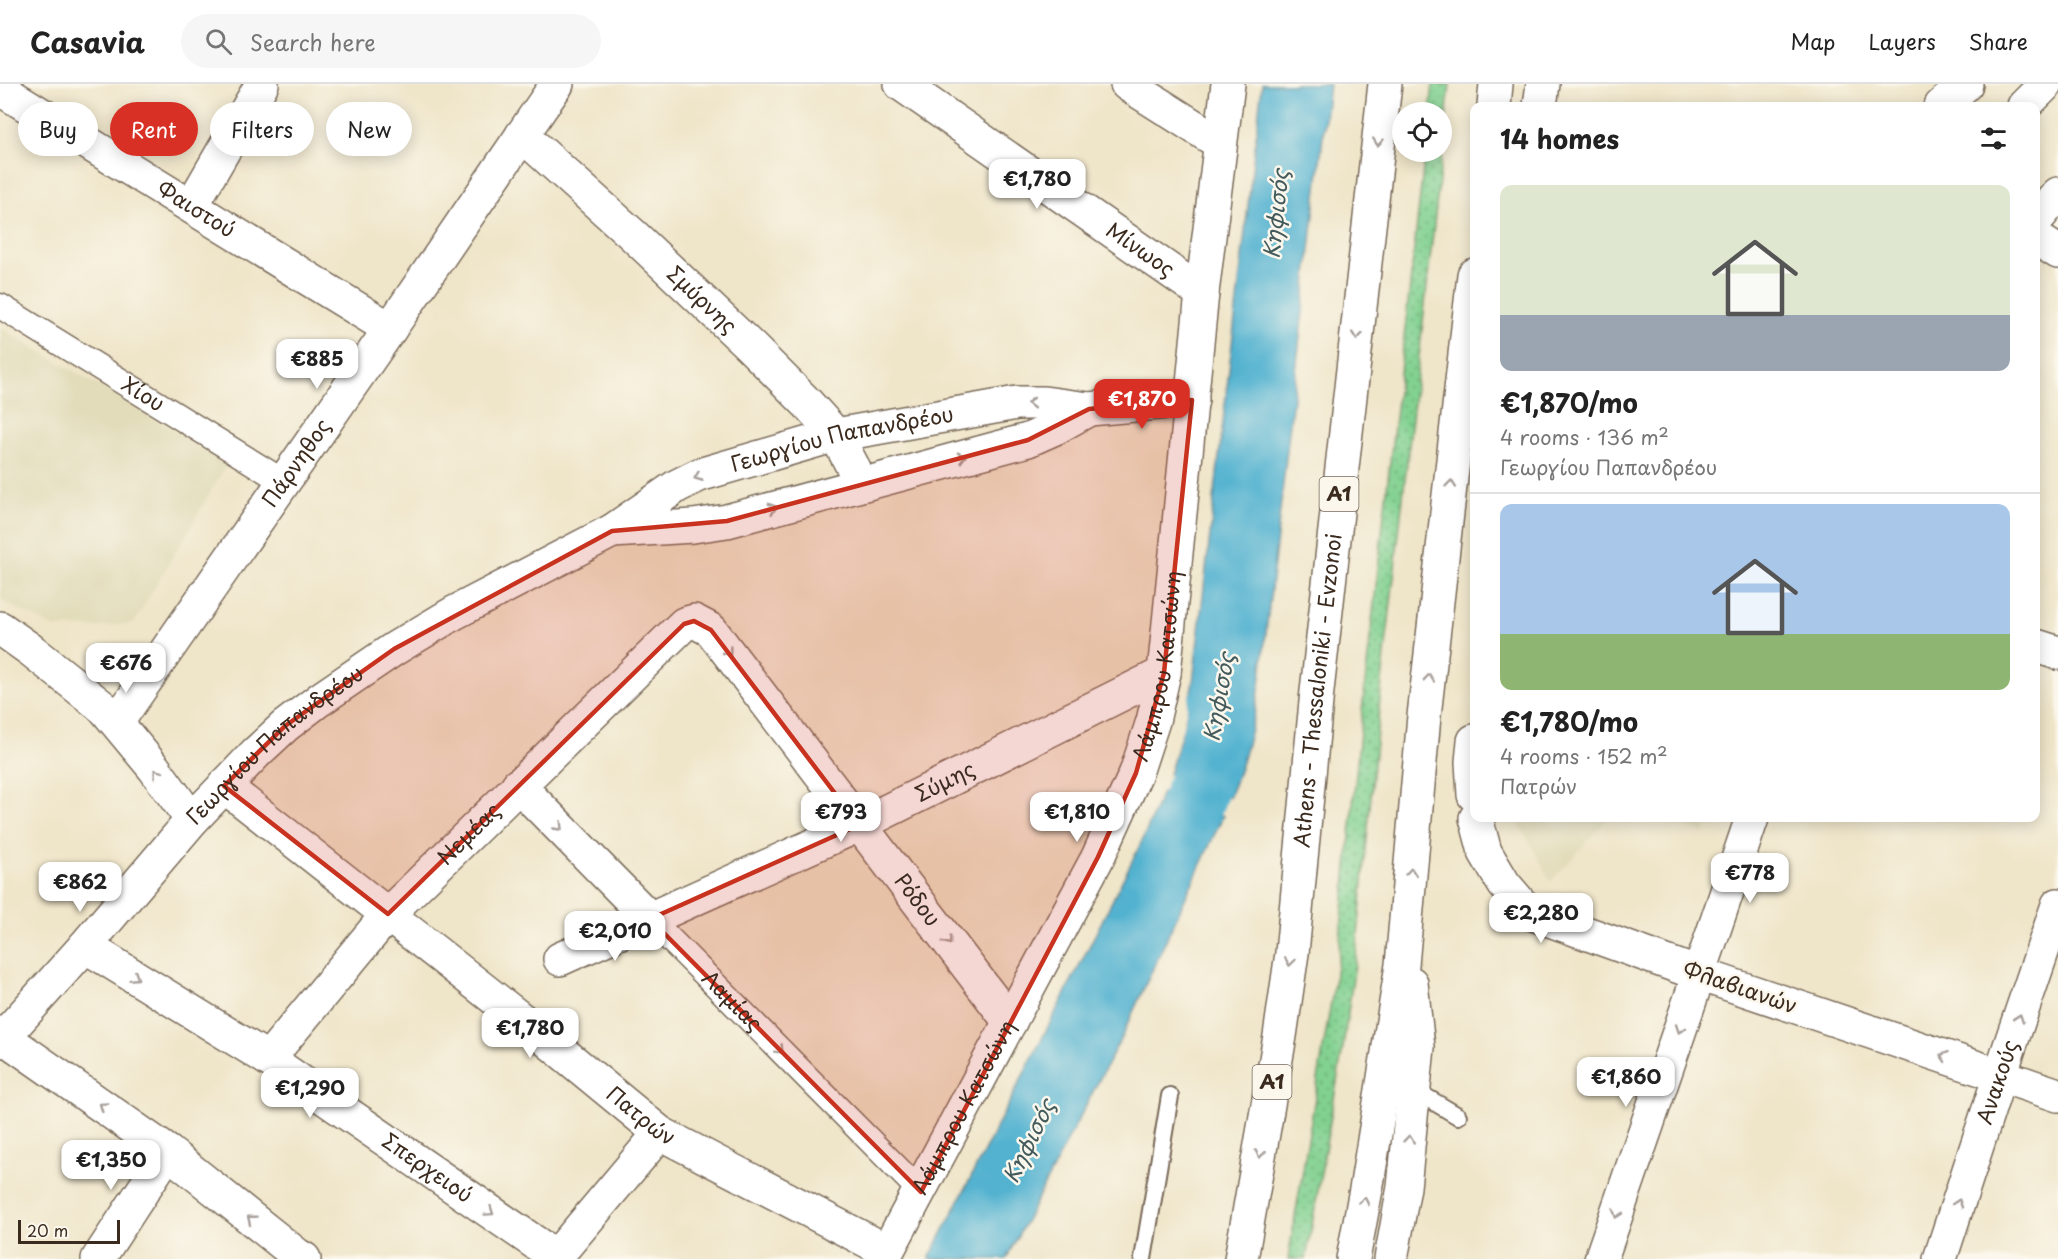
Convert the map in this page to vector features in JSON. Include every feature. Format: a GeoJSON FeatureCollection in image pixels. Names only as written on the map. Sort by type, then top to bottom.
{"type":"FeatureCollection","features":[{"type":"Feature","properties":{"kind":"main road"},"geometry":{"type":"LineString","coordinates":[[192,206],[262,84]]}},
{"type":"Feature","properties":{"kind":"main road","name":"Πάρνηθος"},"geometry":{"type":"LineString","coordinates":[[117,722],[557,84]]}},
{"type":"Feature","properties":{"kind":"main road","name":"Μίνωος"},"geometry":{"type":"LineString","coordinates":[[901,84],[1202,293]]}},
{"type":"Feature","properties":{"kind":"main road"},"geometry":{"type":"LineString","coordinates":[[1127,84],[1220,143]]}},
{"type":"Feature","properties":{"kind":"main road","name":"Λάμπρου Κατσώνη"},"geometry":{"type":"LineString","coordinates":[[885,1255],[921,1192],[1098,857],[1136,773],[1153,721],[1164,673],[1202,293],[1228,84]]}},
{"type":"Feature","properties":{"kind":"main road","name":"Athens - Thessaloniki - Evzonoi"},"geometry":{"type":"LineString","coordinates":[[1241,1259],[1280,1036],[1292,953],[1317,691],[1385,84]]}},
{"type":"Feature","properties":{"kind":"main road"},"geometry":{"type":"LineString","coordinates":[[1494,102],[1496,84]]}},
{"type":"Feature","properties":{"kind":"main road"},"geometry":{"type":"LineString","coordinates":[[1541,102],[1543,84]]}},
{"type":"Feature","properties":{"kind":"main road"},"geometry":{"type":"LineString","coordinates":[[1946,102],[1966,84]]}},
{"type":"Feature","properties":{"kind":"main road"},"geometry":{"type":"LineString","coordinates":[[2028,102],[2046,84]]}},
{"type":"Feature","properties":{"kind":"main road","name":"Φαιστού"},"geometry":{"type":"LineString","coordinates":[[0,89],[390,329]]}},
{"type":"Feature","properties":{"kind":"main road","name":"Σμύρνης"},"geometry":{"type":"LineString","coordinates":[[522,135],[634,236],[807,403],[836,435],[862,484]]}},
{"type":"Feature","properties":{"kind":"main road"},"geometry":{"type":"LineString","coordinates":[[2040,215],[2058,194]]}},
{"type":"Feature","properties":{"kind":"main road"},"geometry":{"type":"LineString","coordinates":[[2040,241],[2058,252]]}},
{"type":"Feature","properties":{"kind":"main road"},"geometry":{"type":"LineString","coordinates":[[1353,1259],[1387,1061],[1405,931],[1424,716],[1470,310]]}},
{"type":"Feature","properties":{"kind":"main road","name":"Γεωργίου Παπανδρέου"},"geometry":{"type":"LineString","coordinates":[[1,1036],[86,946],[192,820],[285,726],[394,649],[454,612],[612,531],[677,486],[699,475],[836,435],[1017,402],[1044,402],[1089,409],[1192,400]]}},
{"type":"Feature","properties":{"kind":"main road","name":"Γεωργίου Παπανδρέου"},"geometry":{"type":"LineString","coordinates":[[612,531],[727,521],[1028,440],[1089,409]]}},
{"type":"Feature","properties":{"kind":"main road","name":"Ρόδου"},"geometry":{"type":"LineString","coordinates":[[684,624],[694,621],[711,630],[1010,1022]]}},
{"type":"Feature","properties":{"kind":"main road","name":"Νεμέας"},"geometry":{"type":"LineString","coordinates":[[268,1059],[388,914],[684,624]]}},
{"type":"Feature","properties":{"kind":"main road"},"geometry":{"type":"LineString","coordinates":[[0,628],[105,709],[192,820]]}},
{"type":"Feature","properties":{"kind":"main road"},"geometry":{"type":"LineString","coordinates":[[2040,647],[2058,653]]}},
{"type":"Feature","properties":{"kind":"main road","name":"Σύμης"},"geometry":{"type":"LineString","coordinates":[[560,959],[859,825],[1164,673]]}},
{"type":"Feature","properties":{"kind":"main road","name":"Λαμίας"},"geometry":{"type":"LineString","coordinates":[[518,785],[650,919]]}},
{"type":"Feature","properties":{"kind":"main road","name":"Πατρών"},"geometry":{"type":"LineString","coordinates":[[224,786],[388,914],[660,1133],[885,1255]]}},
{"type":"Feature","properties":{"kind":"main road","name":"Φλαβιανών"},"geometry":{"type":"LineString","coordinates":[[1477,822],[1485,852],[1504,884],[1528,912],[1699,974],[2058,1095]]}},
{"type":"Feature","properties":{"kind":"main road"},"geometry":{"type":"LineString","coordinates":[[1601,1259],[1751,822]]}},
{"type":"Feature","properties":{"kind":"main road","name":"Ανακούς"},"geometry":{"type":"LineString","coordinates":[[1940,1259],[2058,905]]}},
{"type":"Feature","properties":{"kind":"main road"},"geometry":{"type":"LineString","coordinates":[[1392,1259],[1404,1187],[1418,1047],[1405,931]]}},
{"type":"Feature","properties":{"kind":"main road","name":"Σπερχειού"},"geometry":{"type":"LineString","coordinates":[[86,946],[268,1059],[555,1258]]}},
{"type":"Feature","properties":{"kind":"main road"},"geometry":{"type":"LineString","coordinates":[[1,1036],[168,1152],[299,1258]]}},
{"type":"Feature","properties":{"kind":"main road"},"geometry":{"type":"LineString","coordinates":[[555,1258],[660,1133]]}},
{"type":"Feature","properties":{"kind":"main road"},"geometry":{"type":"LineString","coordinates":[[98,1259],[168,1152]]}},
{"type":"Feature","properties":{"kind":"street","name":"Χίου"},"geometry":{"type":"LineString","coordinates":[[0,306],[284,482]]}},
{"type":"Feature","properties":{"kind":"street","name":"Λαμίας"},"geometry":{"type":"LineString","coordinates":[[650,919],[921,1192]]}},
{"type":"Feature","properties":{"kind":"lane"},"geometry":{"type":"LineString","coordinates":[[1414,1090],[1458,1116]]}},
{"type":"Feature","properties":{"kind":"lane"},"geometry":{"type":"LineString","coordinates":[[1143,1259],[1170,1096]]}},
{"type":"Feature","properties":{"kind":"highlighted area"},"geometry":{"type":"Polygon","coordinates":[[[1192,400],[1164,673],[1136,773],[1098,857],[921,1192],[650,919],[859,825],[711,630],[694,621],[684,624],[388,914],[224,786],[285,726],[394,649],[612,531],[727,521],[1028,440],[1089,409],[1192,400]]]}},
{"type":"Feature","properties":{"kind":"shaded area"},"geometry":{"type":"Polygon","coordinates":[[[0,328],[228,462],[134,623],[102,627],[55,628],[0,600],[0,328]]]}},
{"type":"Feature","properties":{"kind":"shaded area"},"geometry":{"type":"Polygon","coordinates":[[[1518,822],[1604,822],[1551,882],[1518,822]]]}},
{"type":"Feature","properties":{"kind":"shaded area"},"geometry":{"type":"Polygon","coordinates":[[[1670,822],[1708,822],[1704,833],[1670,822]]]}},
{"type":"Feature","properties":{"kind":"green space"},"geometry":{"type":"Polygon","coordinates":[[[1433,84],[1450,84],[1448,102],[1431,102],[1433,84]]]}},
{"type":"Feature","properties":{"kind":"green space"},"geometry":{"type":"Polygon","coordinates":[[[1424,162],[1441,162],[1380,699],[1356,957],[1343,1047],[1306,1259],[1288,1259],[1338,960],[1363,701],[1424,162]]]}},
{"type":"Feature","properties":{"kind":"water"},"geometry":{"type":"Polygon","coordinates":[[[1262,84],[1329,84],[1260,685],[1248,741],[1229,797],[1169,774],[1183,730],[1193,682],[1262,84]]]}},
{"type":"Feature","properties":{"kind":"water"},"geometry":{"type":"Polygon","coordinates":[[[1162,792],[1223,816],[1122,1036],[1006,1259],[929,1259],[1144,837],[1162,792]]]}},
{"type":"Feature","properties":{"kind":"waterway","name":"Κηφισός"},"geometry":{"type":"LineString","coordinates":[[1158,881],[1178,839],[1203,773],[1219,705]]}}]}
